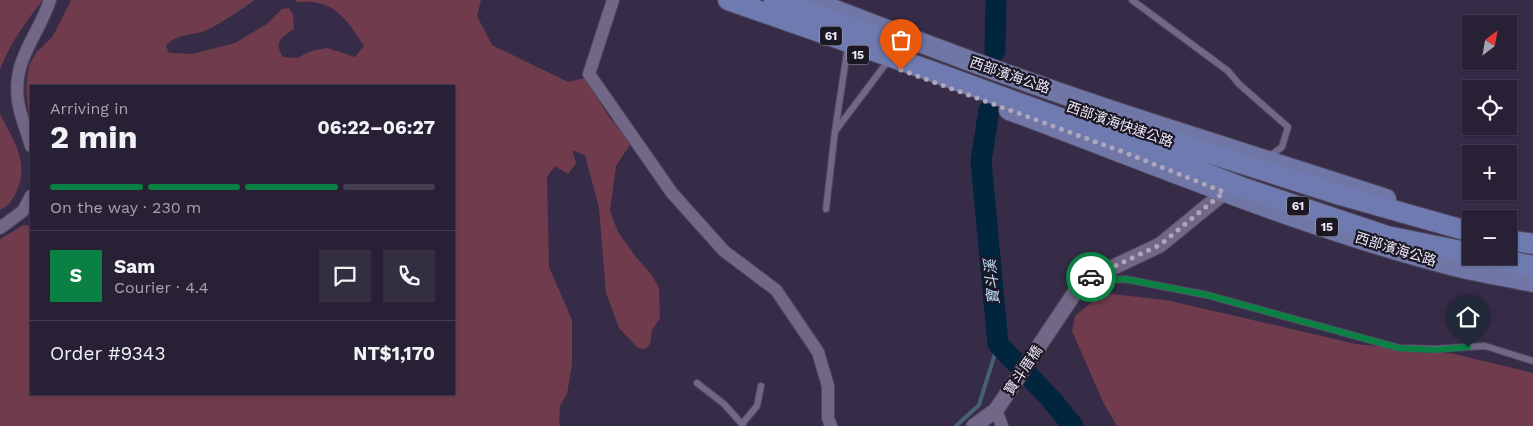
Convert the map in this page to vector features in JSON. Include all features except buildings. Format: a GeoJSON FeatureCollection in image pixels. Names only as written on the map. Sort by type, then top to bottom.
{"type":"FeatureCollection","features":[{"type":"Feature","properties":{"kind":"highway","name":"西部濱海快速公路"},"geometry":{"type":"LineString","coordinates":[[728,0],[936,66],[1131,136],[1462,229]]}},
{"type":"Feature","properties":{"kind":"highway","name":"西部濱海快速公路"},"geometry":{"type":"LineString","coordinates":[[774,0],[936,66]]}},
{"type":"Feature","properties":{"kind":"highway","name":"西部濱海快速公路"},"geometry":{"type":"LineString","coordinates":[[1131,136],[1244,188],[1387,236],[1462,251]]}},
{"type":"Feature","properties":{"kind":"highway"},"geometry":{"type":"LineString","coordinates":[[1517,241],[1533,244]]}},
{"type":"Feature","properties":{"kind":"highway"},"geometry":{"type":"LineString","coordinates":[[1517,263],[1533,266]]}},
{"type":"Feature","properties":{"kind":"main road","name":"15"},"geometry":{"type":"LineString","coordinates":[[803,0],[847,52]]}},
{"type":"Feature","properties":{"kind":"main road","name":"西部濱海公路"},"geometry":{"type":"LineString","coordinates":[[808,0],[941,50],[1122,114],[1393,201],[1462,220]]}},
{"type":"Feature","properties":{"kind":"main road","name":"西部濱海公路"},"geometry":{"type":"LineString","coordinates":[[847,52],[1117,150],[1225,192],[1388,248],[1453,266],[1533,282]]}},
{"type":"Feature","properties":{"kind":"main road"},"geometry":{"type":"LineString","coordinates":[[1517,235],[1533,240]]}},
{"type":"Feature","properties":{"kind":"street"},"geometry":{"type":"LineString","coordinates":[[30,143],[18,104],[16,88],[18,69],[50,0]]}},
{"type":"Feature","properties":{"kind":"street"},"geometry":{"type":"LineString","coordinates":[[613,0],[589,74],[672,193],[724,251],[776,290],[818,352],[828,386],[828,418],[831,426]]}},
{"type":"Feature","properties":{"kind":"street"},"geometry":{"type":"LineString","coordinates":[[1082,282],[1160,245],[1225,192]]}},
{"type":"Feature","properties":{"kind":"street"},"geometry":{"type":"LineString","coordinates":[[0,228],[23,211],[30,198]]}},
{"type":"Feature","properties":{"kind":"street","name":"寶斗厝橋"},"geometry":{"type":"LineString","coordinates":[[997,409],[1082,282]]}},
{"type":"Feature","properties":{"kind":"street"},"geometry":{"type":"LineString","coordinates":[[974,426],[997,409],[1002,426]]}},
{"type":"Feature","properties":{"kind":"lane"},"geometry":{"type":"LineString","coordinates":[[1132,0],[1228,71],[1238,84],[1288,127],[1282,147],[1263,160]]}},
{"type":"Feature","properties":{"kind":"lane"},"geometry":{"type":"LineString","coordinates":[[826,209],[847,52]]}},
{"type":"Feature","properties":{"kind":"lane"},"geometry":{"type":"LineString","coordinates":[[835,132],[885,65]]}},
{"type":"Feature","properties":{"kind":"lane"},"geometry":{"type":"LineString","coordinates":[[1082,282],[1125,279],[1207,295],[1399,348],[1435,350],[1485,346],[1533,361]]}},
{"type":"Feature","properties":{"kind":"lane"},"geometry":{"type":"LineString","coordinates":[[697,383],[724,404],[742,425],[758,406],[761,386]]}},
{"type":"Feature","properties":{"kind":"shaded area"},"geometry":{"type":"Polygon","coordinates":[[[0,0],[43,0],[19,33],[0,69],[0,0]]]}},
{"type":"Feature","properties":{"kind":"shaded area"},"geometry":{"type":"Polygon","coordinates":[[[71,0],[254,0],[210,29],[179,37],[170,42],[166,46],[169,53],[192,54],[235,43],[267,24],[282,9],[289,8],[293,14],[294,29],[280,40],[279,47],[283,57],[297,58],[311,51],[327,48],[355,57],[364,46],[355,32],[339,14],[333,9],[316,2],[297,2],[296,0],[481,0],[477,16],[492,45],[568,82],[585,78],[609,117],[631,143],[616,166],[610,211],[618,232],[651,274],[659,288],[660,318],[652,330],[650,344],[645,349],[638,348],[619,328],[606,293],[599,208],[585,155],[572,150],[576,163],[568,174],[555,166],[547,177],[549,267],[572,320],[572,364],[567,394],[560,406],[560,426],[0,426],[0,239],[24,225],[30,226],[30,395],[455,395],[455,85],[30,85],[30,119],[26,87],[29,65],[36,53],[53,36],[71,0]]]}},
{"type":"Feature","properties":{"kind":"shaded area"},"geometry":{"type":"Polygon","coordinates":[[[0,114],[18,150],[22,170],[14,197],[9,204],[0,210],[0,114]]]}},
{"type":"Feature","properties":{"kind":"shaded area"},"geometry":{"type":"Polygon","coordinates":[[[1103,293],[1166,300],[1356,344],[1450,353],[1533,373],[1533,426],[1117,426],[1103,402],[1072,331],[1075,316],[1103,293]]]}},
{"type":"Feature","properties":{"kind":"waterway","name":"寶斗溪"},"geometry":{"type":"LineString","coordinates":[[995,51],[996,0]]}},
{"type":"Feature","properties":{"kind":"waterway","name":"寶斗溪"},"geometry":{"type":"LineString","coordinates":[[989,110],[981,161],[998,344],[1050,398],[1073,426]]}},
{"type":"Feature","properties":{"kind":"waterway"},"geometry":{"type":"LineString","coordinates":[[956,426],[979,405],[998,344]]}},
{"type":"Feature","properties":{"kind":"way so far"},"geometry":{"type":"LineString","coordinates":[[901,70],[1126,153],[1224,192],[1160,245],[1091,277]]}},
{"type":"Feature","properties":{"kind":"route"},"geometry":{"type":"LineString","coordinates":[[1091,277],[1082,282],[1125,279],[1207,295],[1399,348],[1435,350],[1468,347]]}}]}
